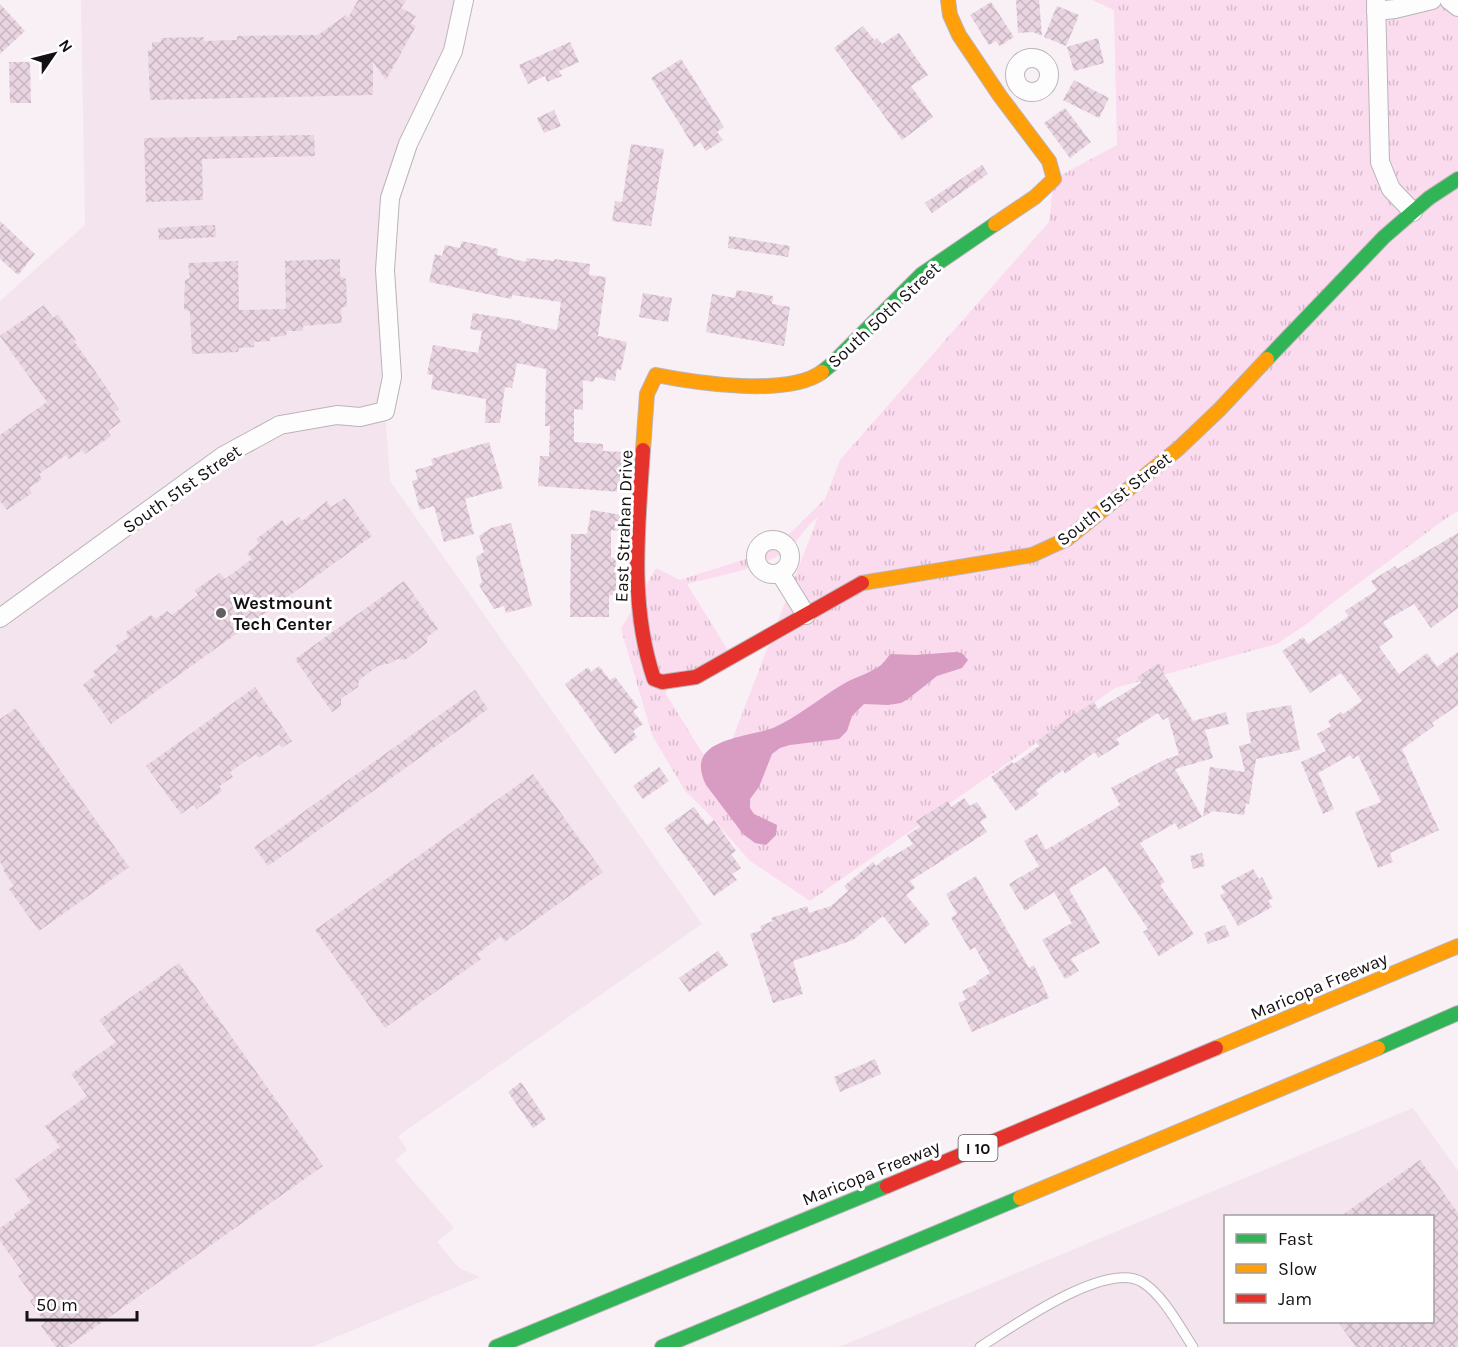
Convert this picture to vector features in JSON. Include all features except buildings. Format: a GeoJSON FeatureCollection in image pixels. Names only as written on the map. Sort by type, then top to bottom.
{"type":"FeatureCollection","features":[{"type":"Feature","properties":{"kind":"main road"},"geometry":{"type":"LineString","coordinates":[[948,0],[950,15],[959,35],[1000,96]]}},
{"type":"Feature","properties":{"kind":"main road","name":"South 50th Street"},"geometry":{"type":"LineString","coordinates":[[656,375],[680,380],[766,387],[791,384],[815,377],[832,364],[922,274],[1035,197],[1054,179],[1049,161],[1000,96]]}},
{"type":"Feature","properties":{"kind":"main road","name":"South 51st Street"},"geometry":{"type":"LineString","coordinates":[[654,679],[662,682],[696,677],[856,585],[871,580],[1032,555],[1067,539],[1178,449],[1220,409],[1384,237],[1458,179]]}},
{"type":"Feature","properties":{"kind":"main road","name":"East Strahan Drive"},"geometry":{"type":"LineString","coordinates":[[654,679],[647,662],[638,604],[637,559],[647,394],[656,375]]}},
{"type":"Feature","properties":{"kind":"main road","name":"Maricopa Freeway"},"geometry":{"type":"LineString","coordinates":[[496,1347],[1084,1104],[1458,946]]}},
{"type":"Feature","properties":{"kind":"main road"},"geometry":{"type":"LineString","coordinates":[[662,1347],[1273,1093],[1458,1013]]}},
{"type":"Feature","properties":{"kind":"street","name":"South 51st Street"},"geometry":{"type":"LineString","coordinates":[[0,618],[223,456],[280,425],[337,415],[360,417],[385,411],[392,377],[385,270],[390,198],[408,144],[453,51],[464,0]]}},
{"type":"Feature","properties":{"kind":"street"},"geometry":{"type":"LineString","coordinates":[[1413,212],[1391,189],[1380,162],[1376,5],[1395,9],[1432,0]]}},
{"type":"Feature","properties":{"kind":"street"},"geometry":{"type":"LineString","coordinates":[[1449,0],[1458,7]]}},
{"type":"Feature","properties":{"kind":"street"},"geometry":{"type":"LineString","coordinates":[[1000,96],[1017,84]]}},
{"type":"Feature","properties":{"kind":"street"},"geometry":{"type":"LineString","coordinates":[[780,573],[806,615]]}},
{"type":"Feature","properties":{"kind":"lane"},"geometry":{"type":"LineString","coordinates":[[980,1347],[1040,1310],[1091,1283],[1122,1276],[1141,1281],[1160,1299],[1193,1347]]}},
{"type":"Feature","properties":{"kind":"shaded area"},"geometry":{"type":"Polygon","coordinates":[[[81,0],[464,0],[395,180],[385,411],[390,481],[702,924],[398,1136],[407,1150],[395,1160],[454,1228],[437,1242],[459,1268],[480,1277],[312,1347],[0,1347],[0,301],[85,225],[81,0]]]}},
{"type":"Feature","properties":{"kind":"shaded area"},"geometry":{"type":"Polygon","coordinates":[[[962,653],[968,660],[962,668],[937,676],[901,703],[864,704],[852,716],[847,731],[839,739],[790,745],[772,754],[759,787],[750,799],[750,808],[754,814],[777,825],[776,835],[766,845],[755,843],[743,834],[706,785],[702,773],[702,761],[705,754],[718,744],[782,724],[845,683],[880,666],[891,654],[962,653]]]}},
{"type":"Feature","properties":{"kind":"shaded area"},"geometry":{"type":"Polygon","coordinates":[[[1413,1108],[1458,1171],[1458,1347],[839,1347],[1413,1108]]]}},
{"type":"Feature","properties":{"kind":"green space"},"geometry":{"type":"Polygon","coordinates":[[[1092,0],[1458,0],[1458,511],[1277,644],[1115,688],[810,901],[750,861],[685,791],[652,735],[621,629],[656,568],[680,580],[755,556],[781,542],[825,499],[840,460],[1049,222],[1054,179],[1117,145],[1114,10],[1092,0]],[[818,517],[786,551],[775,558],[738,571],[687,584],[732,657],[666,682],[666,694],[703,754],[732,740],[818,517]]]}},
{"type":"Feature","properties":{"kind":"traffic: fast"},"geometry":{"type":"LineString","coordinates":[[1267,359],[1384,237],[1429,198],[1458,179]]}},
{"type":"Feature","properties":{"kind":"traffic: fast"},"geometry":{"type":"LineString","coordinates":[[822,372],[922,274],[995,224]]}},
{"type":"Feature","properties":{"kind":"traffic: fast"},"geometry":{"type":"LineString","coordinates":[[1378,1048],[1458,1013]]}},
{"type":"Feature","properties":{"kind":"traffic: fast"},"geometry":{"type":"LineString","coordinates":[[496,1347],[887,1186]]}},
{"type":"Feature","properties":{"kind":"traffic: fast"},"geometry":{"type":"LineString","coordinates":[[662,1347],[1020,1198]]}},
{"type":"Feature","properties":{"kind":"traffic: slow"},"geometry":{"type":"LineString","coordinates":[[948,0],[950,15],[959,35],[1000,96],[1049,161],[1054,179],[1035,197],[995,224]]}},
{"type":"Feature","properties":{"kind":"traffic: slow"},"geometry":{"type":"LineString","coordinates":[[862,583],[1032,555],[1067,539],[1178,449],[1267,359]]}},
{"type":"Feature","properties":{"kind":"traffic: slow"},"geometry":{"type":"LineString","coordinates":[[643,450],[647,394],[656,375],[717,384],[765,386],[807,380],[822,372]]}},
{"type":"Feature","properties":{"kind":"traffic: slow"},"geometry":{"type":"LineString","coordinates":[[1216,1048],[1458,946]]}},
{"type":"Feature","properties":{"kind":"traffic: slow"},"geometry":{"type":"LineString","coordinates":[[1020,1198],[1378,1048]]}},
{"type":"Feature","properties":{"kind":"traffic: jam"},"geometry":{"type":"LineString","coordinates":[[643,450],[638,537],[638,594],[646,651],[654,679],[662,682],[696,677],[862,583]]}},
{"type":"Feature","properties":{"kind":"traffic: jam"},"geometry":{"type":"LineString","coordinates":[[887,1186],[1216,1048]]}},
{"type":"Feature","properties":{"kind":"place","name":"Westmount Tech Center"},"geometry":{"type":"Point","coordinates":[221,613]}}]}
